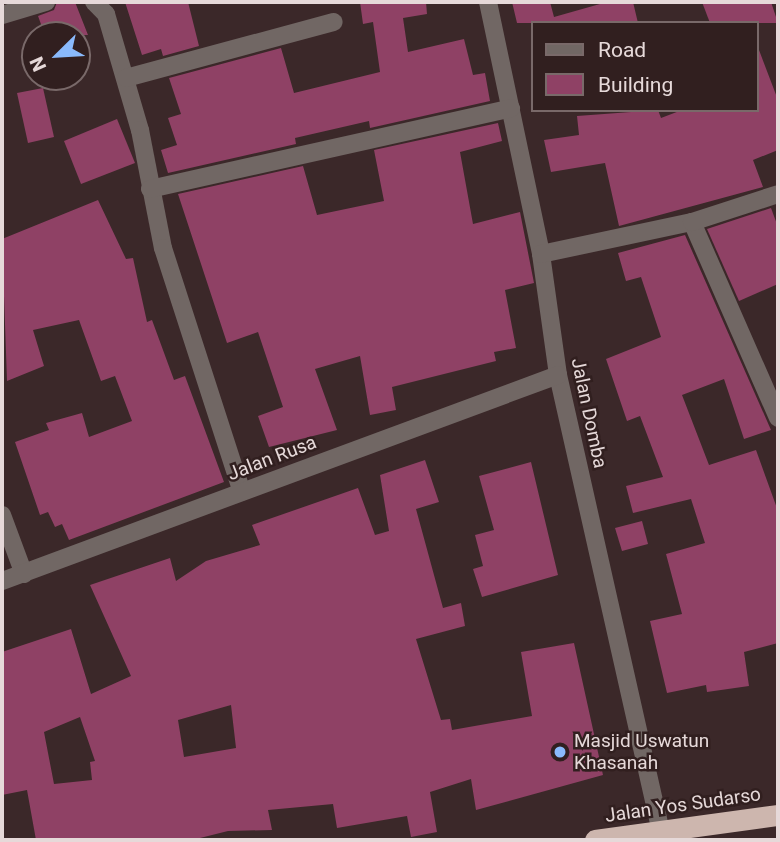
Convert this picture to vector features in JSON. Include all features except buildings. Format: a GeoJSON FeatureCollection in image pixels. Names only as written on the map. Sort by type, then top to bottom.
{"type":"FeatureCollection","features":[{"type":"Feature","properties":{"kind":"highway","name":"Jalan Yos Sudarso"},"geometry":{"type":"LineString","coordinates":[[595,840],[778,815]]}},
{"type":"Feature","properties":{"kind":"street"},"geometry":{"type":"LineString","coordinates":[[2,15],[47,2]]}},
{"type":"Feature","properties":{"kind":"street"},"geometry":{"type":"LineString","coordinates":[[94,2],[106,14],[126,78],[170,272],[243,492]]}},
{"type":"Feature","properties":{"kind":"street","name":"Jalan Domba"},"geometry":{"type":"LineString","coordinates":[[488,2],[541,254],[558,375],[660,831]]}},
{"type":"Feature","properties":{"kind":"street"},"geometry":{"type":"LineString","coordinates":[[126,78],[334,22]]}},
{"type":"Feature","properties":{"kind":"street"},"geometry":{"type":"LineString","coordinates":[[150,189],[511,108]]}},
{"type":"Feature","properties":{"kind":"street"},"geometry":{"type":"LineString","coordinates":[[541,254],[692,222],[778,194]]}},
{"type":"Feature","properties":{"kind":"street"},"geometry":{"type":"LineString","coordinates":[[692,222],[778,418]]}},
{"type":"Feature","properties":{"kind":"street","name":"Jalan Rusa"},"geometry":{"type":"LineString","coordinates":[[2,581],[558,375]]}},
{"type":"Feature","properties":{"kind":"street"},"geometry":{"type":"LineString","coordinates":[[2,515],[24,574]]}},
{"type":"Feature","properties":{"kind":"place","name":"Masjid Uswatun Khasanah"},"geometry":{"type":"Point","coordinates":[560,752]}}]}
